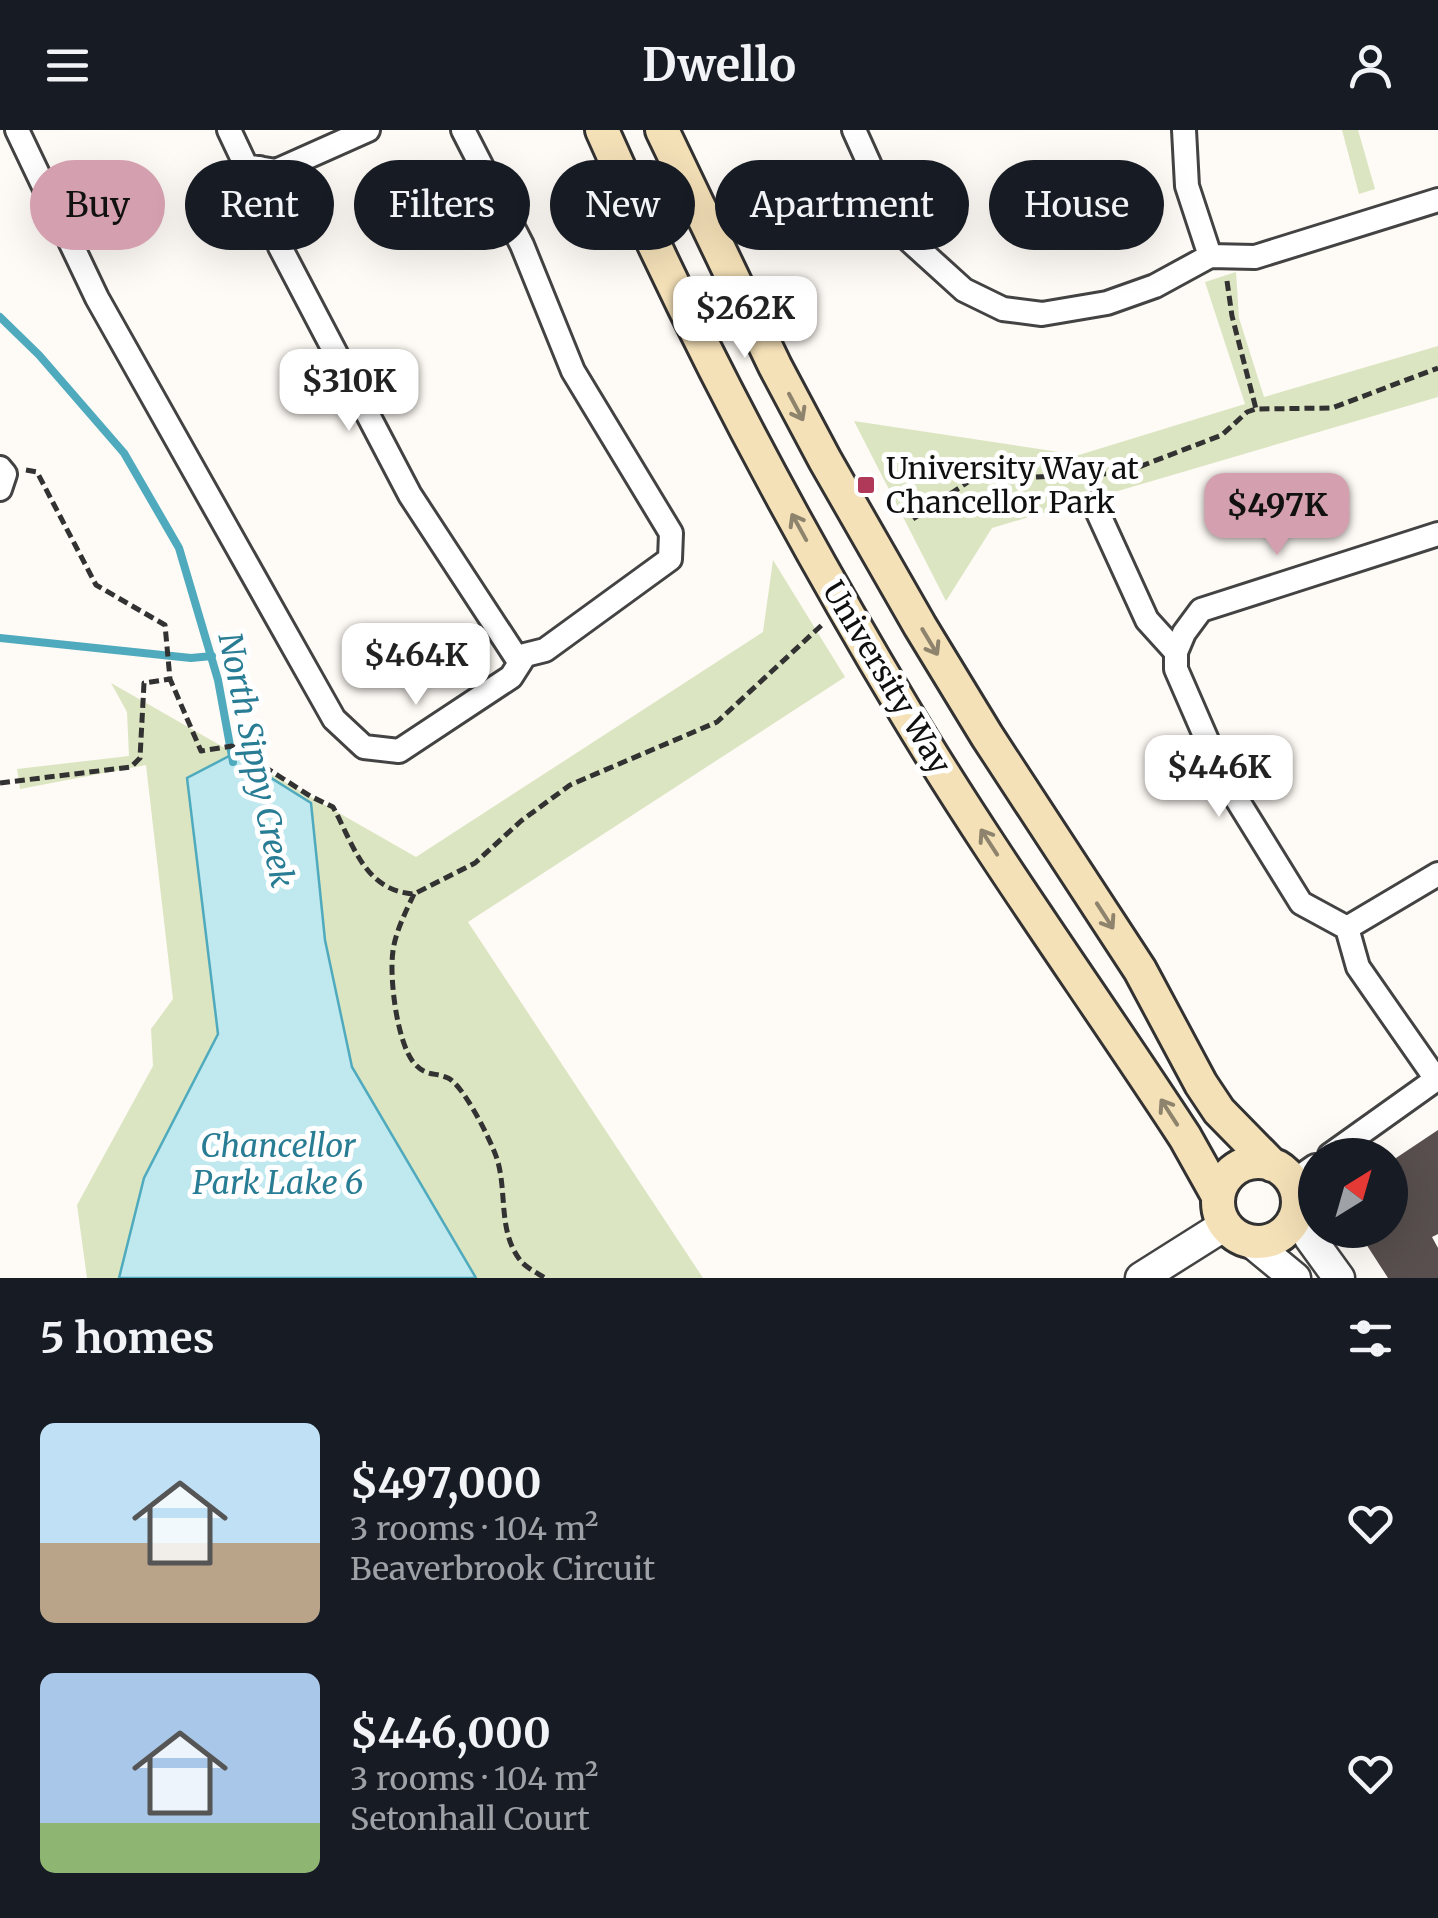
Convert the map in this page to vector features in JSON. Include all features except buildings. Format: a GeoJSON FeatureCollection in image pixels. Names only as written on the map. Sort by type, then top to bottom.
{"type":"FeatureCollection","features":[{"type":"Feature","properties":{"kind":"main road","name":"University Way"},"geometry":{"type":"LineString","coordinates":[[602,130],[698,338],[829,582],[908,716],[1185,1137],[1231,1220]]}},
{"type":"Feature","properties":{"kind":"main road","name":"University Way"},"geometry":{"type":"LineString","coordinates":[[662,130],[775,366],[920,626],[1140,970],[1219,1111],[1294,1180]]}},
{"type":"Feature","properties":{"kind":"main road"},"geometry":{"type":"LineString","coordinates":[[1260,1162],[1294,1180],[1294,1220],[1276,1238],[1231,1220],[1228,1175],[1238,1168],[1260,1162]]}},
{"type":"Feature","properties":{"kind":"street"},"geometry":{"type":"LineString","coordinates":[[17,130],[97,298],[334,719],[364,747],[399,750],[511,676],[525,655],[545,650],[670,559],[671,533],[573,371],[522,245],[463,130]]}},
{"type":"Feature","properties":{"kind":"street"},"geometry":{"type":"LineString","coordinates":[[229,130],[243,160]]}},
{"type":"Feature","properties":{"kind":"street"},"geometry":{"type":"LineString","coordinates":[[301,160],[368,130]]}},
{"type":"Feature","properties":{"kind":"street"},"geometry":{"type":"LineString","coordinates":[[854,130],[900,232],[964,290],[1003,309],[1042,314],[1108,304],[1155,286],[1210,256],[1256,257],[1438,200]]}},
{"type":"Feature","properties":{"kind":"street"},"geometry":{"type":"LineString","coordinates":[[1184,130],[1187,186],[1210,256]]}},
{"type":"Feature","properties":{"kind":"street"},"geometry":{"type":"LineString","coordinates":[[282,250],[410,494],[520,663]]}},
{"type":"Feature","properties":{"kind":"street"},"geometry":{"type":"LineString","coordinates":[[1094,504],[1146,620],[1176,652]]}},
{"type":"Feature","properties":{"kind":"street"},"geometry":{"type":"LineString","coordinates":[[1354,1138],[1437,1078],[1358,967],[1347,928],[1301,903],[1223,777],[1176,669],[1176,652],[1201,610],[1438,534]]}},
{"type":"Feature","properties":{"kind":"street"},"geometry":{"type":"LineString","coordinates":[[1347,928],[1438,874]]}},
{"type":"Feature","properties":{"kind":"street","name":"University Way"},"geometry":{"type":"LineString","coordinates":[[1294,1180],[1310,1238],[1340,1278]]}},
{"type":"Feature","properties":{"kind":"street"},"geometry":{"type":"LineString","coordinates":[[1141,1278],[1231,1220]]}},
{"type":"Feature","properties":{"kind":"street","name":"University Way"},"geometry":{"type":"LineString","coordinates":[[1231,1220],[1295,1278]]}},
{"type":"Feature","properties":{"kind":"path"},"geometry":{"type":"LineString","coordinates":[[913,519],[970,480],[1123,473],[1222,436],[1246,412],[1332,408],[1438,368]]}},
{"type":"Feature","properties":{"kind":"path"},"geometry":{"type":"LineString","coordinates":[[2,477],[20,468],[37,472],[96,585],[164,624],[170,679],[202,751],[232,746],[333,807],[360,865],[391,888],[414,894],[475,863],[521,821],[570,785],[717,722],[826,622]]}},
{"type":"Feature","properties":{"kind":"path"},"geometry":{"type":"LineString","coordinates":[[0,783],[132,767],[140,758],[144,683],[170,679]]}},
{"type":"Feature","properties":{"kind":"path"},"geometry":{"type":"LineString","coordinates":[[414,894],[392,952],[396,1010],[404,1040],[412,1061],[430,1076],[448,1078],[480,1124],[497,1159],[504,1219],[520,1261],[544,1278]]}},
{"type":"Feature","properties":{"kind":"green space"},"geometry":{"type":"Polygon","coordinates":[[[1342,130],[1358,130],[1375,189],[1359,194],[1342,130]]]}},
{"type":"Feature","properties":{"kind":"green space"},"geometry":{"type":"Polygon","coordinates":[[[1236,272],[1239,318],[1264,397],[1438,346],[1438,397],[992,528],[946,601],[854,421],[1079,455],[1245,404],[1205,282],[1236,272]]]}},
{"type":"Feature","properties":{"kind":"green space"},"geometry":{"type":"Polygon","coordinates":[[[773,560],[845,677],[468,922],[703,1278],[87,1278],[77,1205],[153,1066],[151,1029],[173,999],[146,765],[20,789],[17,769],[129,756],[127,712],[111,683],[416,857],[763,632],[773,560]]]}},
{"type":"Feature","properties":{"kind":"water","name":"Chancellor Park Lake 6"},"geometry":{"type":"Polygon","coordinates":[[[233,754],[311,803],[325,940],[352,1067],[476,1278],[119,1278],[144,1178],[218,1034],[187,778],[233,754]]]}},
{"type":"Feature","properties":{"kind":"waterway","name":"North Sippy Creek"},"geometry":{"type":"LineString","coordinates":[[0,317],[39,355],[124,453],[179,548],[218,680],[233,762]]}},
{"type":"Feature","properties":{"kind":"waterway"},"geometry":{"type":"LineString","coordinates":[[0,638],[191,658],[212,656]]}},
{"type":"Feature","properties":{"kind":"place","name":"University Way at Chancellor Park"},"geometry":{"type":"Point","coordinates":[866,485]}}]}
